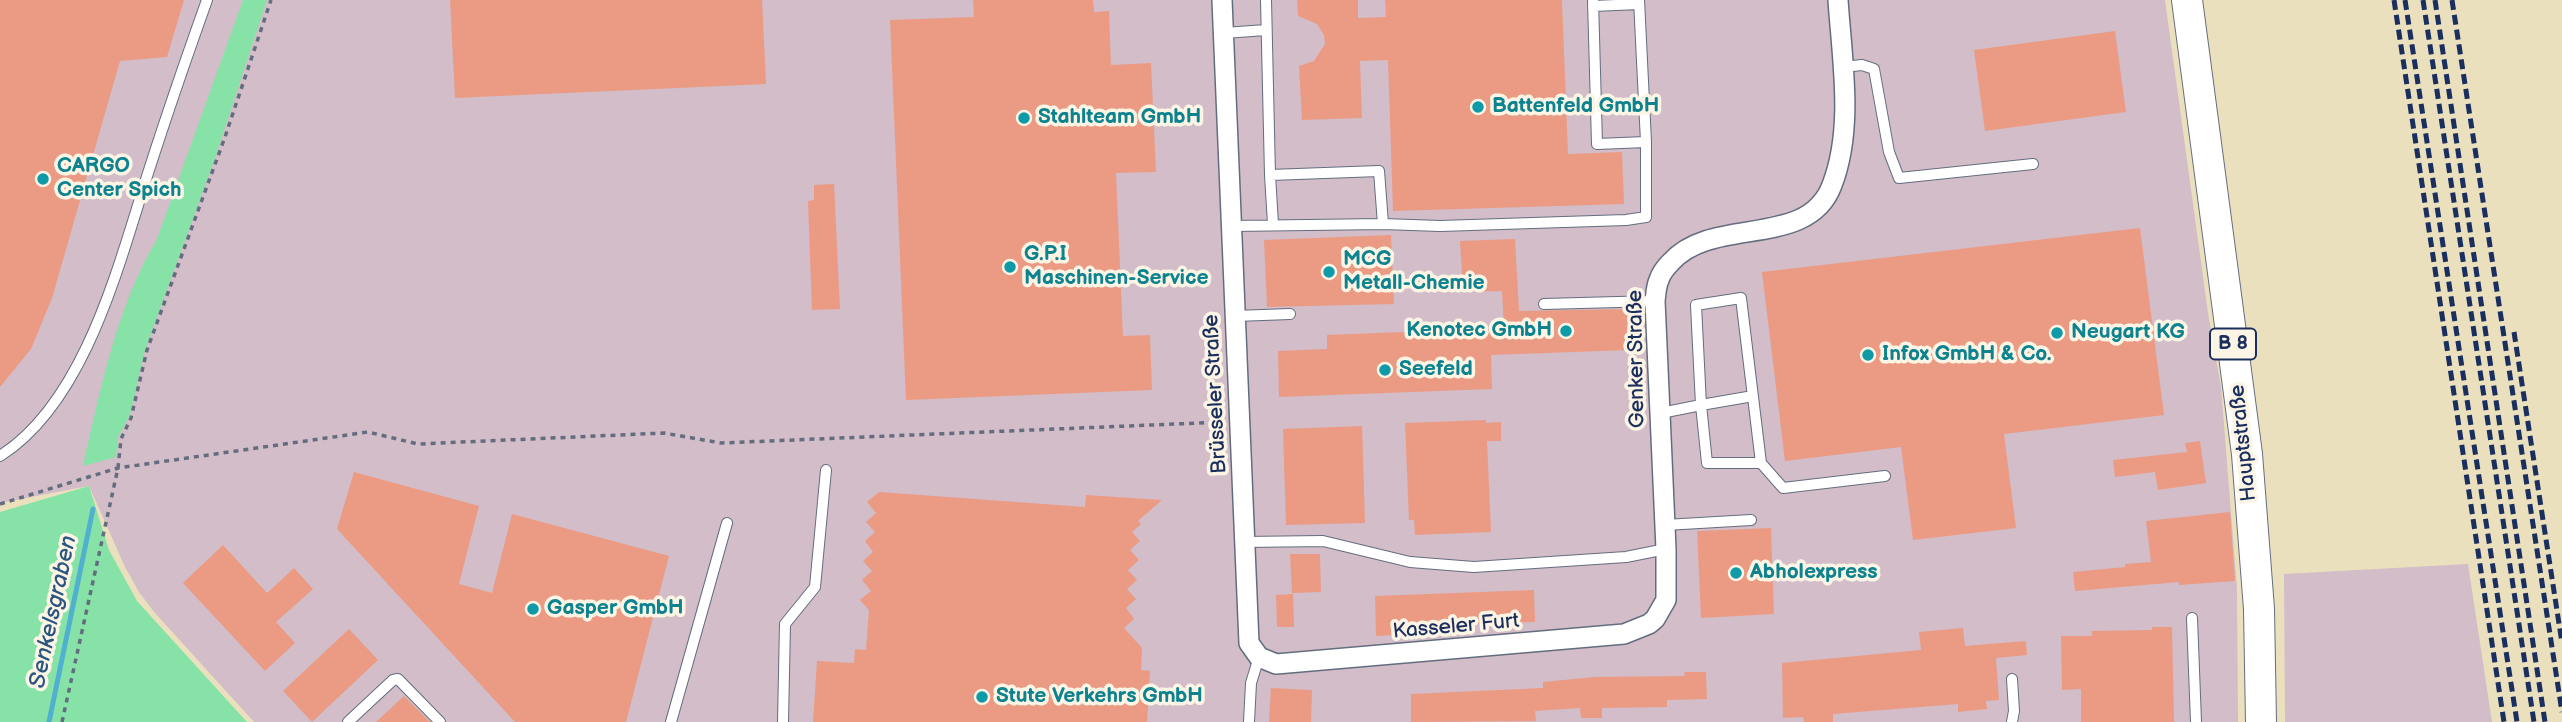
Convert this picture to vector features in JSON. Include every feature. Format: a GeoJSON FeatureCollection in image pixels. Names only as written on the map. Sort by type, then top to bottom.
{"type":"FeatureCollection","features":[{"type":"Feature","properties":{"kind":"main road","name":"Hauptstraße"},"geometry":{"type":"LineString","coordinates":[[2187,0],[2247,454],[2259,609],[2261,722]]}},
{"type":"Feature","properties":{"kind":"main road"},"geometry":{"type":"LineString","coordinates":[[2245,722],[2261,689]]}},
{"type":"Feature","properties":{"kind":"street","name":"Brüsseler Straße"},"geometry":{"type":"LineString","coordinates":[[1222,0],[1249,643],[1259,657]]}},
{"type":"Feature","properties":{"kind":"street","name":"Genker Straße"},"geometry":{"type":"LineString","coordinates":[[1655,619],[1666,600],[1655,301],[1659,278],[1692,244],[1728,234],[1784,226],[1802,219],[1832,188],[1842,148],[1845,110],[1838,0]]}},
{"type":"Feature","properties":{"kind":"street","name":"Kasseler Furt"},"geometry":{"type":"LineString","coordinates":[[1259,657],[1276,664],[1312,662],[1624,634],[1639,630],[1655,619]]}},
{"type":"Feature","properties":{"kind":"lane"},"geometry":{"type":"LineString","coordinates":[[0,456],[47,414],[102,315],[207,0]]}},
{"type":"Feature","properties":{"kind":"lane"},"geometry":{"type":"LineString","coordinates":[[1266,0],[1273,224]]}},
{"type":"Feature","properties":{"kind":"lane"},"geometry":{"type":"LineString","coordinates":[[1231,226],[1479,225],[1646,217],[1646,142],[1639,2],[1593,3],[1597,144],[1646,142]]}},
{"type":"Feature","properties":{"kind":"lane"},"geometry":{"type":"LineString","coordinates":[[1224,33],[1266,30]]}},
{"type":"Feature","properties":{"kind":"lane"},"geometry":{"type":"LineString","coordinates":[[1842,68],[1862,65],[1874,69],[1889,152],[1899,178],[2033,164]]}},
{"type":"Feature","properties":{"kind":"lane"},"geometry":{"type":"LineString","coordinates":[[1270,175],[1379,171],[1383,224]]}},
{"type":"Feature","properties":{"kind":"lane"},"geometry":{"type":"LineString","coordinates":[[1761,463],[1707,463],[1696,304],[1741,298],[1761,463],[1783,488],[1885,476]]}},
{"type":"Feature","properties":{"kind":"lane"},"geometry":{"type":"LineString","coordinates":[[1544,304],[1655,301]]}},
{"type":"Feature","properties":{"kind":"lane"},"geometry":{"type":"LineString","coordinates":[[1235,316],[1290,314]]}},
{"type":"Feature","properties":{"kind":"lane"},"geometry":{"type":"LineString","coordinates":[[1661,413],[1753,396]]}},
{"type":"Feature","properties":{"kind":"lane"},"geometry":{"type":"LineString","coordinates":[[783,722],[785,624],[815,587],[826,470]]}},
{"type":"Feature","properties":{"kind":"lane"},"geometry":{"type":"LineString","coordinates":[[1665,525],[1751,520]]}},
{"type":"Feature","properties":{"kind":"lane"},"geometry":{"type":"LineString","coordinates":[[671,722],[727,523]]}},
{"type":"Feature","properties":{"kind":"lane"},"geometry":{"type":"LineString","coordinates":[[1245,542],[1323,541],[1410,562],[1474,567],[1626,557],[1666,549]]}},
{"type":"Feature","properties":{"kind":"lane"},"geometry":{"type":"LineString","coordinates":[[2192,618],[2196,722]]}},
{"type":"Feature","properties":{"kind":"lane"},"geometry":{"type":"LineString","coordinates":[[1249,722],[1251,683],[1259,657]]}},
{"type":"Feature","properties":{"kind":"lane"},"geometry":{"type":"LineString","coordinates":[[2012,678],[2012,722]]}},
{"type":"Feature","properties":{"kind":"lane"},"geometry":{"type":"LineString","coordinates":[[348,722],[393,680],[398,680],[440,722]]}},
{"type":"Feature","properties":{"kind":"path"},"geometry":{"type":"LineString","coordinates":[[62,722],[118,468],[121,439],[131,418],[147,350],[225,137],[271,0]]}},
{"type":"Feature","properties":{"kind":"path"},"geometry":{"type":"LineString","coordinates":[[0,504],[118,468],[368,432],[418,444],[664,433],[721,443],[1240,421]]}},
{"type":"Feature","properties":{"kind":"shaded area"},"geometry":{"type":"Polygon","coordinates":[[[0,0],[2165,0],[2208,313],[2221,387],[2237,588],[2238,722],[254,722],[139,592],[89,486],[0,503],[0,0]]]}},
{"type":"Feature","properties":{"kind":"shaded area"},"geometry":{"type":"Polygon","coordinates":[[[2468,564],[2492,722],[2285,722],[2284,574],[2468,564]]]}},
{"type":"Feature","properties":{"kind":"green space"},"geometry":{"type":"Polygon","coordinates":[[[243,0],[267,0],[214,161],[145,350],[130,415],[118,437],[116,457],[83,466],[103,378],[120,320],[157,239],[243,0]]]}},
{"type":"Feature","properties":{"kind":"green space"},"geometry":{"type":"Polygon","coordinates":[[[89,486],[109,550],[137,601],[247,722],[0,722],[0,512],[89,486]]]}},
{"type":"Feature","properties":{"kind":"building","name":"CARGO Center Spich"},"geometry":{"type":"Polygon","coordinates":[[[0,0],[184,0],[167,57],[120,61],[52,298],[31,349],[0,387],[0,0]]]}},
{"type":"Feature","properties":{"kind":"building"},"geometry":{"type":"Polygon","coordinates":[[[450,0],[762,0],[766,84],[455,98],[450,0]]]}},
{"type":"Feature","properties":{"kind":"building"},"geometry":{"type":"Polygon","coordinates":[[[973,0],[1093,0],[1094,12],[1109,11],[1111,65],[1151,63],[1156,172],[1116,173],[1123,336],[1150,335],[1152,390],[906,400],[890,20],[974,17],[973,0]]]}},
{"type":"Feature","properties":{"kind":"building","name":"Battenfeld GmbH"},"geometry":{"type":"Polygon","coordinates":[[[1297,0],[1358,0],[1358,18],[1386,17],[1385,0],[1562,0],[1568,154],[1622,152],[1624,204],[1393,211],[1388,60],[1360,61],[1362,118],[1302,120],[1299,66],[1314,61],[1325,44],[1324,35],[1317,24],[1298,16],[1297,0]]]}},
{"type":"Feature","properties":{"kind":"building"},"geometry":{"type":"Polygon","coordinates":[[[2115,31],[2126,112],[1985,131],[1974,50],[2115,31]]]}},
{"type":"Feature","properties":{"kind":"building"},"geometry":{"type":"Polygon","coordinates":[[[834,184],[840,309],[812,310],[808,201],[814,200],[814,185],[834,184]]]}},
{"type":"Feature","properties":{"kind":"building"},"geometry":{"type":"Polygon","coordinates":[[[2140,228],[2164,415],[2004,434],[2016,528],[1913,540],[1901,447],[1785,461],[1762,272],[2140,228]]]}},
{"type":"Feature","properties":{"kind":"building","name":"MCG Metall-Chemie"},"geometry":{"type":"Polygon","coordinates":[[[1391,235],[1394,304],[1267,307],[1264,240],[1391,235]]]}},
{"type":"Feature","properties":{"kind":"building"},"geometry":{"type":"Polygon","coordinates":[[[1515,239],[1519,311],[1628,309],[1629,350],[1491,355],[1492,389],[1279,397],[1278,351],[1327,349],[1327,335],[1504,328],[1502,291],[1463,292],[1460,241],[1515,239]]]}},
{"type":"Feature","properties":{"kind":"building"},"geometry":{"type":"Polygon","coordinates":[[[1486,420],[1486,423],[1501,422],[1501,441],[1487,441],[1491,532],[1415,535],[1414,520],[1409,520],[1405,423],[1486,420]]]}},
{"type":"Feature","properties":{"kind":"building"},"geometry":{"type":"Polygon","coordinates":[[[1362,426],[1365,523],[1286,525],[1283,429],[1362,426]]]}},
{"type":"Feature","properties":{"kind":"building"},"geometry":{"type":"Polygon","coordinates":[[[2200,441],[2206,483],[2158,490],[2155,472],[2115,477],[2113,460],[2187,452],[2185,443],[2200,441]]]}},
{"type":"Feature","properties":{"kind":"building","name":"Gasper GmbH"},"geometry":{"type":"Polygon","coordinates":[[[354,472],[479,506],[459,584],[492,593],[512,514],[669,556],[626,722],[515,722],[337,529],[354,472]]]}},
{"type":"Feature","properties":{"kind":"building"},"geometry":{"type":"Polygon","coordinates":[[[879,492],[1085,507],[1086,495],[1162,500],[1138,521],[1141,524],[1132,532],[1140,541],[1130,550],[1139,560],[1128,570],[1137,580],[1127,589],[1136,599],[1126,608],[1134,619],[1124,628],[1142,648],[1141,670],[1150,671],[1147,722],[813,722],[817,661],[854,663],[855,649],[866,650],[869,610],[860,600],[871,591],[862,580],[872,571],[863,561],[873,552],[865,541],[875,532],[866,522],[876,513],[867,502],[879,492]]]}},
{"type":"Feature","properties":{"kind":"building"},"geometry":{"type":"Polygon","coordinates":[[[2230,512],[2235,581],[2179,585],[2179,582],[2075,591],[2073,572],[2151,562],[2146,521],[2230,512]]]}},
{"type":"Feature","properties":{"kind":"building","name":"Abholexpress"},"geometry":{"type":"Polygon","coordinates":[[[1771,528],[1774,614],[1701,618],[1697,531],[1771,528]]]}},
{"type":"Feature","properties":{"kind":"building"},"geometry":{"type":"Polygon","coordinates":[[[223,545],[267,593],[294,568],[313,589],[276,622],[295,643],[265,671],[183,583],[223,545]]]}},
{"type":"Feature","properties":{"kind":"building"},"geometry":{"type":"Polygon","coordinates":[[[1290,554],[1320,554],[1321,592],[1292,593],[1290,554]]]}},
{"type":"Feature","properties":{"kind":"building"},"geometry":{"type":"Polygon","coordinates":[[[1534,590],[1535,622],[1418,626],[1418,634],[1376,636],[1375,596],[1534,590]]]}},
{"type":"Feature","properties":{"kind":"building"},"geometry":{"type":"Polygon","coordinates":[[[1293,594],[1294,627],[1277,627],[1276,595],[1293,594]]]}},
{"type":"Feature","properties":{"kind":"building"},"geometry":{"type":"Polygon","coordinates":[[[2152,627],[2172,627],[2174,722],[2081,722],[2081,689],[2062,690],[2061,636],[2092,636],[2092,631],[2152,630],[2152,627]]]}},
{"type":"Feature","properties":{"kind":"building"},"geometry":{"type":"Polygon","coordinates":[[[1963,628],[1965,646],[2026,641],[2027,655],[1996,658],[1999,700],[1986,701],[1987,709],[1958,712],[1958,704],[1833,714],[1833,722],[1804,722],[1803,717],[1783,718],[1782,663],[1921,650],[1919,632],[1963,628]]]}},
{"type":"Feature","properties":{"kind":"building"},"geometry":{"type":"Polygon","coordinates":[[[349,629],[378,660],[312,722],[283,691],[349,629]]]}},
{"type":"Feature","properties":{"kind":"building"},"geometry":{"type":"Polygon","coordinates":[[[1684,672],[1706,672],[1707,699],[1667,700],[1667,707],[1602,708],[1602,718],[1581,718],[1580,708],[1535,711],[1536,721],[1411,722],[1411,694],[1543,688],[1543,682],[1595,677],[1685,676],[1684,672]]]}},
{"type":"Feature","properties":{"kind":"building"},"geometry":{"type":"Polygon","coordinates":[[[1271,688],[1312,690],[1311,722],[1269,722],[1271,688]]]}},
{"type":"Feature","properties":{"kind":"building"},"geometry":{"type":"Polygon","coordinates":[[[404,696],[430,722],[376,722],[404,696]]]}},
{"type":"Feature","properties":{"kind":"waterway","name":"Senkelsgraben"},"geometry":{"type":"LineString","coordinates":[[49,722],[93,509]]}},
{"type":"Feature","properties":{"kind":"railway"},"geometry":{"type":"LineString","coordinates":[[2394,0],[2504,722]]}},
{"type":"Feature","properties":{"kind":"railway"},"geometry":{"type":"LineString","coordinates":[[2405,0],[2517,722]]}},
{"type":"Feature","properties":{"kind":"railway"},"geometry":{"type":"LineString","coordinates":[[2423,0],[2534,722]]}},
{"type":"Feature","properties":{"kind":"railway"},"geometry":{"type":"LineString","coordinates":[[2435,0],[2545,722]]}},
{"type":"Feature","properties":{"kind":"railway"},"geometry":{"type":"LineString","coordinates":[[2452,0],[2562,712]]}},
{"type":"Feature","properties":{"kind":"railway"},"geometry":{"type":"LineString","coordinates":[[2514,332],[2562,643]]}},
{"type":"Feature","properties":{"kind":"place","name":"Battenfeld GmbH"},"geometry":{"type":"Point","coordinates":[1478,107]}},
{"type":"Feature","properties":{"kind":"place","name":"Stahlteam GmbH"},"geometry":{"type":"Point","coordinates":[1024,118]}},
{"type":"Feature","properties":{"kind":"place","name":"CARGO Center Spich"},"geometry":{"type":"Point","coordinates":[43,179]}},
{"type":"Feature","properties":{"kind":"place","name":"G.P.I Maschinen-Service"},"geometry":{"type":"Point","coordinates":[1010,267]}},
{"type":"Feature","properties":{"kind":"place","name":"MCG Metall-Chemie"},"geometry":{"type":"Point","coordinates":[1329,272]}},
{"type":"Feature","properties":{"kind":"place","name":"Kenotec GmbH"},"geometry":{"type":"Point","coordinates":[1566,331]}},
{"type":"Feature","properties":{"kind":"place","name":"Neugart KG"},"geometry":{"type":"Point","coordinates":[2057,333]}},
{"type":"Feature","properties":{"kind":"place","name":"Infox GmbH & Co."},"geometry":{"type":"Point","coordinates":[1868,355]}},
{"type":"Feature","properties":{"kind":"place","name":"Seefeld"},"geometry":{"type":"Point","coordinates":[1385,370]}},
{"type":"Feature","properties":{"kind":"place","name":"Abholexpress"},"geometry":{"type":"Point","coordinates":[1736,573]}},
{"type":"Feature","properties":{"kind":"place","name":"Gasper GmbH"},"geometry":{"type":"Point","coordinates":[533,609]}},
{"type":"Feature","properties":{"kind":"place","name":"Stute Verkehrs GmbH"},"geometry":{"type":"Point","coordinates":[982,697]}}]}
